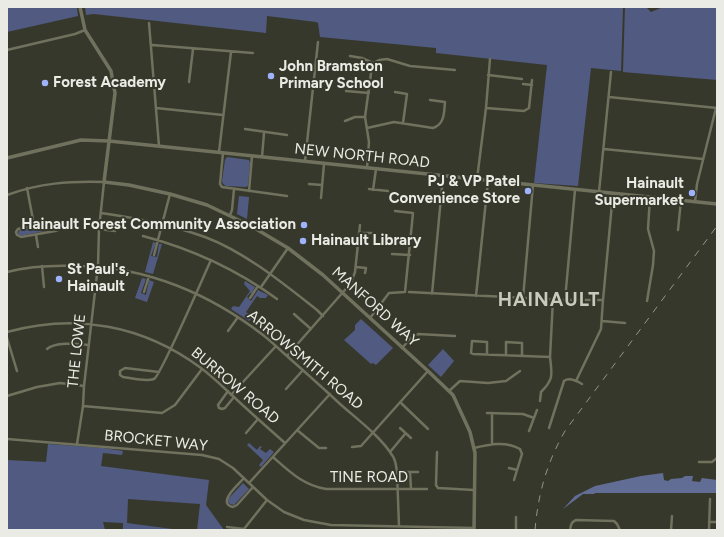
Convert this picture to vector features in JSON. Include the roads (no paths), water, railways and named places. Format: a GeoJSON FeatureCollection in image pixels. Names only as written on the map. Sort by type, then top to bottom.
{"type":"FeatureCollection","features":[{"type":"Feature","properties":{"kind":"street"},"geometry":{"type":"LineString","coordinates":[[7,50],[75,34],[85,30],[80,7]]}},
{"type":"Feature","properties":{"kind":"street"},"geometry":{"type":"LineString","coordinates":[[149,23],[152,45],[158,146]]}},
{"type":"Feature","properties":{"kind":"street","name":"THE LOWE"},"geometry":{"type":"LineString","coordinates":[[77,444],[83,406],[84,386],[92,325],[98,266],[99,229],[115,93],[111,71],[85,30]]}},
{"type":"Feature","properties":{"kind":"street"},"geometry":{"type":"LineString","coordinates":[[305,162],[318,42]]}},
{"type":"Feature","properties":{"kind":"street"},"geometry":{"type":"LineString","coordinates":[[152,45],[253,54]]}},
{"type":"Feature","properties":{"kind":"street"},"geometry":{"type":"LineString","coordinates":[[190,82],[193,49]]}},
{"type":"Feature","properties":{"kind":"street"},"geometry":{"type":"LineString","coordinates":[[231,52],[223,115],[220,184],[224,188],[287,196]]}},
{"type":"Feature","properties":{"kind":"street"},"geometry":{"type":"LineString","coordinates":[[350,56],[362,58],[373,64]]}},
{"type":"Feature","properties":{"kind":"street"},"geometry":{"type":"LineString","coordinates":[[366,168],[370,142],[365,117],[373,64],[379,60],[387,59],[410,66],[455,70]]}},
{"type":"Feature","properties":{"kind":"street"},"geometry":{"type":"LineString","coordinates":[[477,180],[486,108],[490,59]]}},
{"type":"Feature","properties":{"kind":"street"},"geometry":{"type":"LineString","coordinates":[[599,192],[612,72]]}},
{"type":"Feature","properties":{"kind":"street"},"geometry":{"type":"LineString","coordinates":[[488,75],[522,79]]}},
{"type":"Feature","properties":{"kind":"street"},"geometry":{"type":"LineString","coordinates":[[486,108],[524,111],[529,108],[532,80]]}},
{"type":"Feature","properties":{"kind":"street"},"geometry":{"type":"LineString","coordinates":[[523,84],[532,85]]}},
{"type":"Feature","properties":{"kind":"street"},"geometry":{"type":"LineString","coordinates":[[346,91],[369,93]]}},
{"type":"Feature","properties":{"kind":"street"},"geometry":{"type":"LineString","coordinates":[[395,92],[407,94],[403,123]]}},
{"type":"Feature","properties":{"kind":"street"},"geometry":{"type":"LineString","coordinates":[[609,97],[716,108],[697,184],[695,202]]}},
{"type":"Feature","properties":{"kind":"street"},"geometry":{"type":"LineString","coordinates":[[367,128],[394,122],[433,128],[437,127],[442,123],[445,102],[430,100]]}},
{"type":"Feature","properties":{"kind":"street"},"geometry":{"type":"LineString","coordinates":[[156,108],[223,115]]}},
{"type":"Feature","properties":{"kind":"street"},"geometry":{"type":"LineString","coordinates":[[345,121],[355,117],[365,117]]}},
{"type":"Feature","properties":{"kind":"street"},"geometry":{"type":"LineString","coordinates":[[244,129],[286,135]]}},
{"type":"Feature","properties":{"kind":"street"},"geometry":{"type":"LineString","coordinates":[[262,157],[264,132]]}},
{"type":"Feature","properties":{"kind":"street","name":"NEW NORTH ROAD"},"geometry":{"type":"LineString","coordinates":[[7,158],[81,140],[109,141],[717,204]]}},
{"type":"Feature","properties":{"kind":"street"},"geometry":{"type":"LineString","coordinates":[[604,149],[703,159]]}},
{"type":"Feature","properties":{"kind":"street"},"geometry":{"type":"LineString","coordinates":[[249,191],[252,156]]}},
{"type":"Feature","properties":{"kind":"street"},"geometry":{"type":"LineString","coordinates":[[321,198],[324,164]]}},
{"type":"Feature","properties":{"kind":"street"},"geometry":{"type":"LineString","coordinates":[[373,190],[376,169]]}},
{"type":"Feature","properties":{"kind":"street"},"geometry":{"type":"LineString","coordinates":[[432,294],[443,176]]}},
{"type":"Feature","properties":{"kind":"street","name":"MANFORD WAY"},"geometry":{"type":"LineString","coordinates":[[7,195],[27,188],[52,183],[79,181],[129,185],[170,194],[207,205],[251,226],[288,248],[323,275],[453,395],[470,432],[474,448],[474,529]]}},
{"type":"Feature","properties":{"kind":"street"},"geometry":{"type":"LineString","coordinates":[[476,296],[488,181]]}},
{"type":"Feature","properties":{"kind":"street"},"geometry":{"type":"LineString","coordinates":[[309,184],[322,185]]}},
{"type":"Feature","properties":{"kind":"street"},"geometry":{"type":"LineString","coordinates":[[523,298],[533,185]]}},
{"type":"Feature","properties":{"kind":"street"},"geometry":{"type":"LineString","coordinates":[[27,188],[34,225]]}},
{"type":"Feature","properties":{"kind":"street"},"geometry":{"type":"LineString","coordinates":[[230,215],[232,210],[234,189]]}},
{"type":"Feature","properties":{"kind":"street"},"geometry":{"type":"LineString","coordinates":[[369,189],[388,191]]}},
{"type":"Feature","properties":{"kind":"street"},"geometry":{"type":"LineString","coordinates":[[565,300],[575,190]]}},
{"type":"Feature","properties":{"kind":"street"},"geometry":{"type":"LineString","coordinates":[[576,381],[601,329],[613,193]]}},
{"type":"Feature","properties":{"kind":"street"},"geometry":{"type":"LineString","coordinates":[[154,255],[170,194]]}},
{"type":"Feature","properties":{"kind":"street"},"geometry":{"type":"LineString","coordinates":[[647,301],[654,251],[648,229],[650,197]]}},
{"type":"Feature","properties":{"kind":"street"},"geometry":{"type":"LineString","coordinates":[[678,230],[681,200]]}},
{"type":"Feature","properties":{"kind":"street"},"geometry":{"type":"LineString","coordinates":[[370,318],[389,293],[405,292],[410,255],[413,213],[395,211]]}},
{"type":"Feature","properties":{"kind":"street"},"geometry":{"type":"LineString","coordinates":[[101,212],[163,223],[206,238],[270,274],[323,316]]}},
{"type":"Feature","properties":{"kind":"street"},"geometry":{"type":"LineString","coordinates":[[54,222],[59,226],[58,230],[36,235],[21,237],[16,233],[20,228],[34,225],[54,222]]}},
{"type":"Feature","properties":{"kind":"street"},"geometry":{"type":"LineString","coordinates":[[287,356],[351,283],[356,272],[360,225]]}},
{"type":"Feature","properties":{"kind":"street"},"geometry":{"type":"LineString","coordinates":[[99,229],[115,231]]}},
{"type":"Feature","properties":{"kind":"street"},"geometry":{"type":"LineString","coordinates":[[359,232],[372,233]]}},
{"type":"Feature","properties":{"kind":"street"},"geometry":{"type":"LineString","coordinates":[[36,235],[38,247]]}},
{"type":"Feature","properties":{"kind":"street"},"geometry":{"type":"LineString","coordinates":[[143,236],[186,249],[211,260],[260,287],[277,299]]}},
{"type":"Feature","properties":{"kind":"street"},"geometry":{"type":"LineString","coordinates":[[250,298],[270,274],[288,248]]}},
{"type":"Feature","properties":{"kind":"street"},"geometry":{"type":"LineString","coordinates":[[392,254],[410,255]]}},
{"type":"Feature","properties":{"kind":"street"},"geometry":{"type":"LineString","coordinates":[[159,372],[125,368],[120,371],[120,374],[123,377],[147,380],[154,378],[159,372],[211,260]]}},
{"type":"Feature","properties":{"kind":"street"},"geometry":{"type":"LineString","coordinates":[[42,266],[44,287]]}},
{"type":"Feature","properties":{"kind":"street","name":"ARROWSMITH ROAD"},"geometry":{"type":"LineString","coordinates":[[7,272],[21,268],[42,266],[98,266],[121,269],[149,276],[196,293],[238,317],[264,335],[330,394],[390,452],[396,464],[399,526]]}},
{"type":"Feature","properties":{"kind":"street"},"geometry":{"type":"LineString","coordinates":[[356,267],[366,268],[365,273]]}},
{"type":"Feature","properties":{"kind":"street"},"geometry":{"type":"LineString","coordinates":[[144,292],[149,276]]}},
{"type":"Feature","properties":{"kind":"street"},"geometry":{"type":"LineString","coordinates":[[409,292],[565,300],[603,300]]}},
{"type":"Feature","properties":{"kind":"street"},"geometry":{"type":"LineString","coordinates":[[540,401],[541,392],[549,384],[552,374],[550,357],[553,299]]}},
{"type":"Feature","properties":{"kind":"street"},"geometry":{"type":"LineString","coordinates":[[294,314],[311,329]]}},
{"type":"Feature","properties":{"kind":"street"},"geometry":{"type":"LineString","coordinates":[[228,331],[238,317]]}},
{"type":"Feature","properties":{"kind":"street"},"geometry":{"type":"LineString","coordinates":[[602,321],[625,323]]}},
{"type":"Feature","properties":{"kind":"street","name":"BURROW ROAD"},"geometry":{"type":"LineString","coordinates":[[7,332],[32,326],[56,324],[92,325],[126,330],[144,336],[170,349],[202,369],[285,443]]}},
{"type":"Feature","properties":{"kind":"street"},"geometry":{"type":"LineString","coordinates":[[402,348],[412,337],[418,334],[455,336]]}},
{"type":"Feature","properties":{"kind":"street"},"geometry":{"type":"LineString","coordinates":[[7,338],[17,371]]}},
{"type":"Feature","properties":{"kind":"street"},"geometry":{"type":"LineString","coordinates":[[487,354],[487,342],[472,341],[471,353],[487,354],[506,355],[522,356],[550,357]]}},
{"type":"Feature","properties":{"kind":"street"},"geometry":{"type":"LineString","coordinates":[[506,355],[506,342],[522,343],[522,356]]}},
{"type":"Feature","properties":{"kind":"street"},"geometry":{"type":"LineString","coordinates":[[47,349],[50,346],[69,344],[89,345]]}},
{"type":"Feature","properties":{"kind":"street"},"geometry":{"type":"LineString","coordinates":[[228,392],[219,402],[219,408],[225,408],[233,396],[276,346]]}},
{"type":"Feature","properties":{"kind":"street"},"geometry":{"type":"LineString","coordinates":[[83,406],[162,413],[175,405],[202,369]]}},
{"type":"Feature","properties":{"kind":"street"},"geometry":{"type":"LineString","coordinates":[[286,389],[303,370]]}},
{"type":"Feature","properties":{"kind":"street"},"geometry":{"type":"LineString","coordinates":[[352,447],[361,446],[373,434],[428,371]]}},
{"type":"Feature","properties":{"kind":"street"},"geometry":{"type":"LineString","coordinates":[[449,391],[460,381],[488,383],[506,381],[520,371]]}},
{"type":"Feature","properties":{"kind":"street"},"geometry":{"type":"LineString","coordinates":[[549,428],[564,381],[566,379],[582,384]]}},
{"type":"Feature","properties":{"kind":"street"},"geometry":{"type":"LineString","coordinates":[[7,396],[37,387],[60,384],[84,386]]}},
{"type":"Feature","properties":{"kind":"street"},"geometry":{"type":"LineString","coordinates":[[249,483],[330,394]]}},
{"type":"Feature","properties":{"kind":"street"},"geometry":{"type":"LineString","coordinates":[[400,402],[428,428]]}},
{"type":"Feature","properties":{"kind":"street"},"geometry":{"type":"LineString","coordinates":[[529,431],[537,410]]}},
{"type":"Feature","properties":{"kind":"street"},"geometry":{"type":"LineString","coordinates":[[487,413],[523,414],[534,418]]}},
{"type":"Feature","properties":{"kind":"street"},"geometry":{"type":"LineString","coordinates":[[492,413],[492,443]]}},
{"type":"Feature","properties":{"kind":"street"},"geometry":{"type":"LineString","coordinates":[[246,433],[258,419]]}},
{"type":"Feature","properties":{"kind":"street"},"geometry":{"type":"LineString","coordinates":[[422,429],[425,426]]}},
{"type":"Feature","properties":{"kind":"street"},"geometry":{"type":"LineString","coordinates":[[400,428],[411,438]]}},
{"type":"Feature","properties":{"kind":"street"},"geometry":{"type":"LineString","coordinates":[[297,430],[319,448],[326,448]]}},
{"type":"Feature","properties":{"kind":"street"},"geometry":{"type":"LineString","coordinates":[[390,452],[406,434]]}},
{"type":"Feature","properties":{"kind":"street","name":"BROCKET WAY"},"geometry":{"type":"LineString","coordinates":[[7,439],[202,455],[219,459],[233,468],[267,500],[284,512],[304,520],[331,525],[474,529]]}},
{"type":"Feature","properties":{"kind":"street"},"geometry":{"type":"LineString","coordinates":[[474,448],[492,443],[514,446],[520,449],[522,454],[514,480]]}},
{"type":"Feature","properties":{"kind":"street"},"geometry":{"type":"LineString","coordinates":[[437,452],[436,485],[440,489],[474,490]]}},
{"type":"Feature","properties":{"kind":"street","name":"TINE ROAD"},"geometry":{"type":"LineString","coordinates":[[273,457],[294,476],[314,487],[326,490],[427,489]]}},
{"type":"Feature","properties":{"kind":"street"},"geometry":{"type":"LineString","coordinates":[[699,462],[712,462],[717,458]]}},
{"type":"Feature","properties":{"kind":"street"},"geometry":{"type":"LineString","coordinates":[[509,468],[517,470]]}},
{"type":"Feature","properties":{"kind":"street"},"geometry":{"type":"LineString","coordinates":[[400,472],[418,472]]}},
{"type":"Feature","properties":{"kind":"street"},"geometry":{"type":"LineString","coordinates":[[410,472],[411,489]]}},
{"type":"Feature","properties":{"kind":"street"},"geometry":{"type":"LineString","coordinates":[[244,478],[227,498],[226,503],[233,507],[253,487]]}},
{"type":"Feature","properties":{"kind":"street"},"geometry":{"type":"LineString","coordinates":[[709,530],[710,499]]}},
{"type":"Feature","properties":{"kind":"street"},"geometry":{"type":"LineString","coordinates":[[227,527],[244,528],[267,500]]}},
{"type":"Feature","properties":{"kind":"street"},"geometry":{"type":"LineString","coordinates":[[671,530],[672,516]]}},
{"type":"Feature","properties":{"kind":"street"},"geometry":{"type":"LineString","coordinates":[[516,517],[516,530]]}},
{"type":"Feature","properties":{"kind":"street"},"geometry":{"type":"LineString","coordinates":[[570,530],[572,521],[576,520],[614,521],[620,530]]}},
{"type":"Feature","properties":{"kind":"street"},"geometry":{"type":"LineString","coordinates":[[709,522],[717,522]]}},
{"type":"Feature","properties":{"kind":"railway"},"geometry":{"type":"LineString","coordinates":[[535,530],[538,504],[544,479],[553,454],[565,431],[717,226]]}},
{"type":"Feature","properties":{"kind":"place","name":"John Bramston Primary School"},"geometry":{"type":"Point","coordinates":[271,76]}},
{"type":"Feature","properties":{"kind":"place","name":"Forest Academy"},"geometry":{"type":"Point","coordinates":[45,83]}},
{"type":"Feature","properties":{"kind":"place","name":"PJ & VP Patel Convenience Store"},"geometry":{"type":"Point","coordinates":[528,191]}},
{"type":"Feature","properties":{"kind":"place","name":"Hainault Supermarket"},"geometry":{"type":"Point","coordinates":[692,193]}},
{"type":"Feature","properties":{"kind":"place","name":"Hainault Forest Community Association"},"geometry":{"type":"Point","coordinates":[304,225]}},
{"type":"Feature","properties":{"kind":"place","name":"Hainault Library"},"geometry":{"type":"Point","coordinates":[303,241]}},
{"type":"Feature","properties":{"kind":"place","name":"St Paul's, Hainault"},"geometry":{"type":"Point","coordinates":[59,279]}},
{"type":"Feature","properties":{"kind":"district","name":"HAINAULT"},"geometry":{"type":"Point","coordinates":[549,300]}}]}
